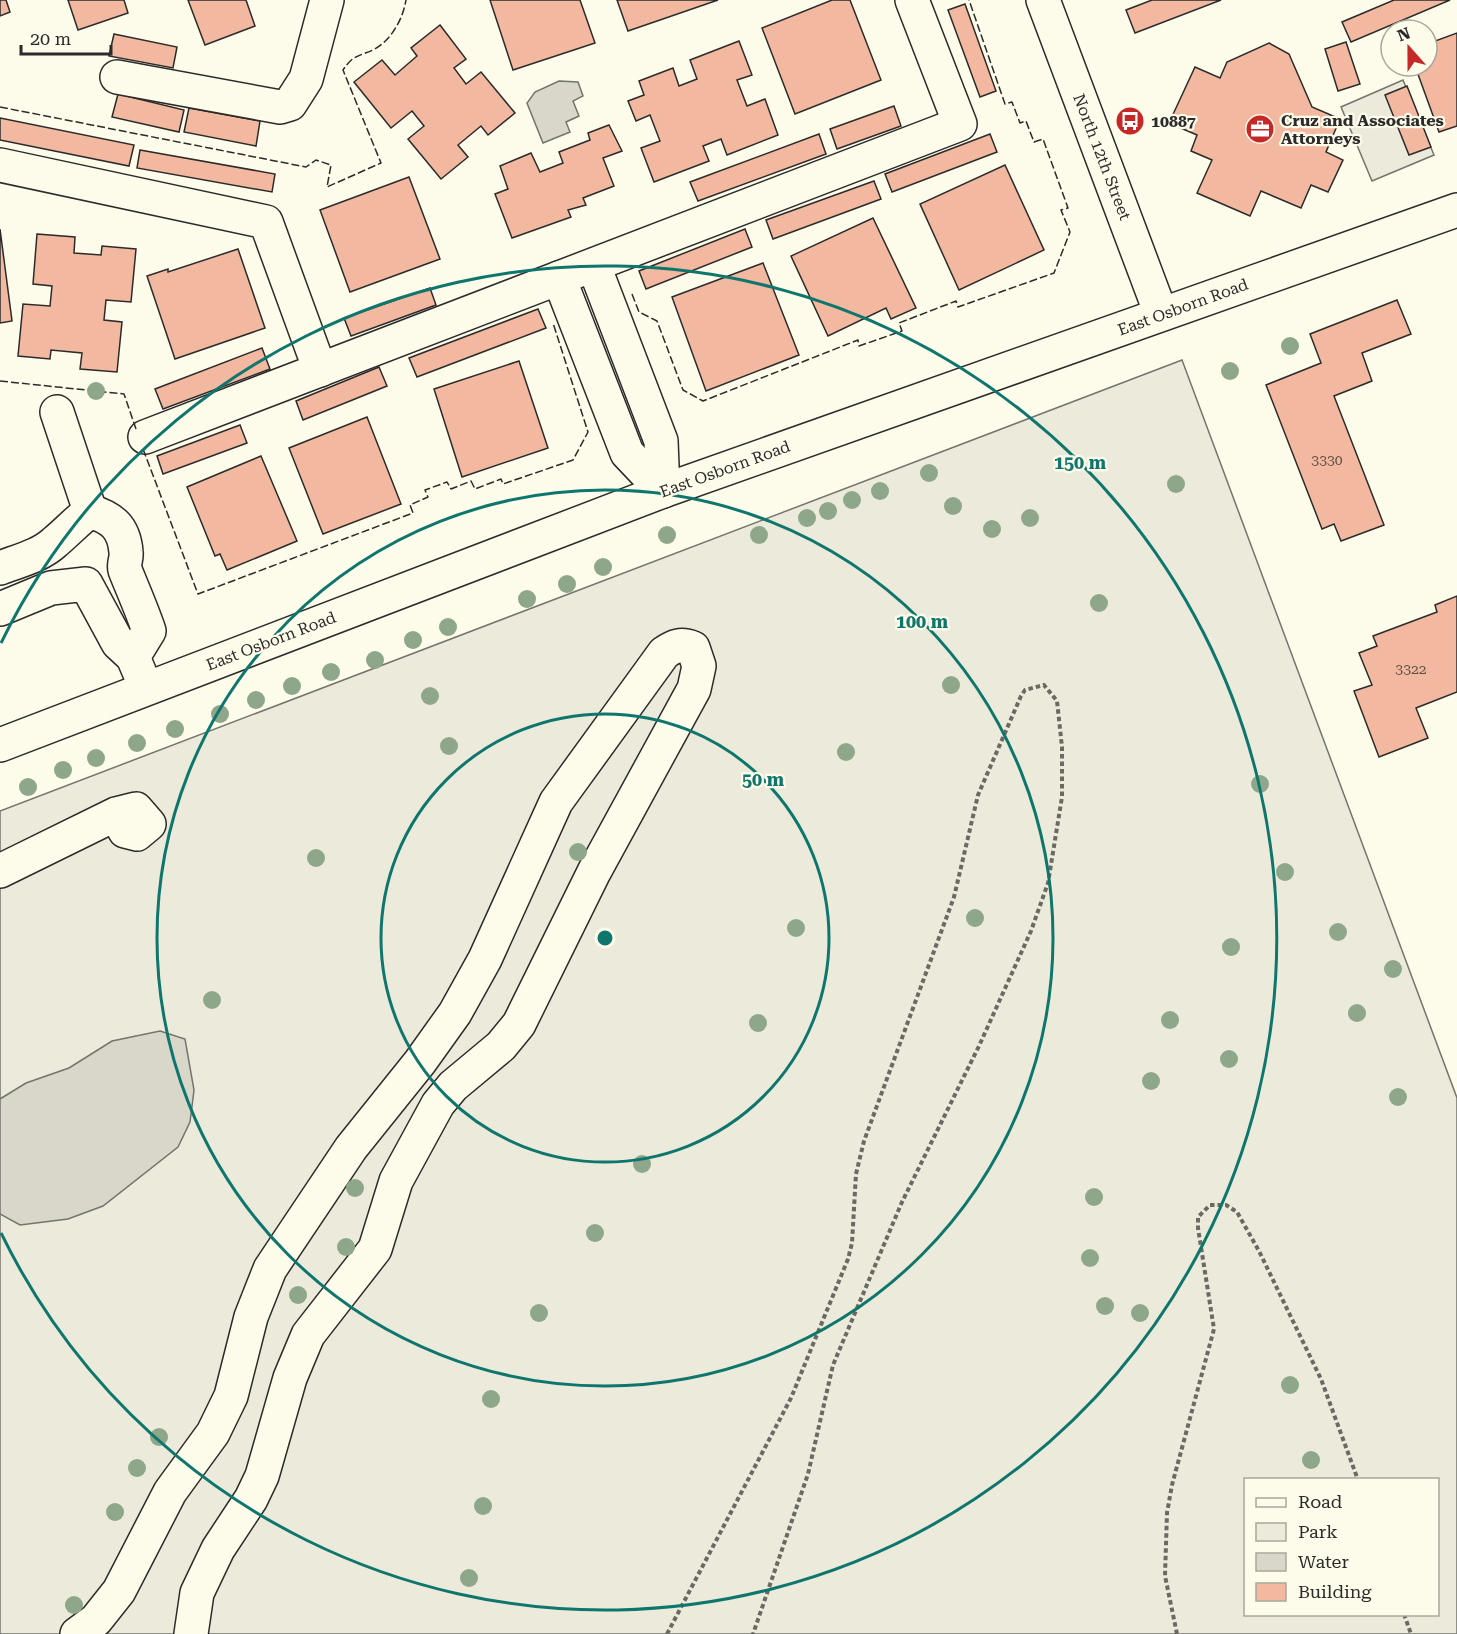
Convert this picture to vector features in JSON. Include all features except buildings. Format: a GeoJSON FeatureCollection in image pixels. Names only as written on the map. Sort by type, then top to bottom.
{"type":"FeatureCollection","features":[{"type":"Feature","properties":{"kind":"street"},"geometry":{"type":"LineString","coordinates":[[117,77],[280,107],[290,104],[306,79],[327,0]]}},
{"type":"Feature","properties":{"kind":"street"},"geometry":{"type":"LineString","coordinates":[[145,437],[960,124],[912,0]]}},
{"type":"Feature","properties":{"kind":"street","name":"North 12th Street"},"geometry":{"type":"LineString","coordinates":[[1043,0],[1161,314]]}},
{"type":"Feature","properties":{"kind":"street"},"geometry":{"type":"LineString","coordinates":[[0,165],[266,222],[320,370]]}},
{"type":"Feature","properties":{"kind":"street","name":"East Osborn Road"},"geometry":{"type":"LineString","coordinates":[[0,745],[663,491],[1457,210]]}},
{"type":"Feature","properties":{"kind":"street"},"geometry":{"type":"LineString","coordinates":[[594,266],[662,441],[663,491]]}},
{"type":"Feature","properties":{"kind":"street"},"geometry":{"type":"LineString","coordinates":[[559,278],[627,453],[663,491]]}},
{"type":"Feature","properties":{"kind":"street"},"geometry":{"type":"LineString","coordinates":[[594,370],[628,357]]}},
{"type":"Feature","properties":{"kind":"street"},"geometry":{"type":"LineString","coordinates":[[57,412],[90,511]]}},
{"type":"Feature","properties":{"kind":"street"},"geometry":{"type":"LineString","coordinates":[[0,568],[32,556],[51,545],[90,511]]}},
{"type":"Feature","properties":{"kind":"street"},"geometry":{"type":"LineString","coordinates":[[90,511],[110,517],[121,529],[127,554],[124,567],[136,592],[149,631],[133,657]]}},
{"type":"Feature","properties":{"kind":"street"},"geometry":{"type":"LineString","coordinates":[[51,545],[52,569],[65,586]]}},
{"type":"Feature","properties":{"kind":"street"},"geometry":{"type":"LineString","coordinates":[[0,609],[51,588],[86,584],[118,643],[133,657],[146,688]]}},
{"type":"Feature","properties":{"kind":"street"},"geometry":{"type":"LineString","coordinates":[[77,1634],[96,1620],[119,1591],[170,1492],[213,1433],[231,1396],[251,1317],[270,1269],[351,1148],[420,1062],[464,999],[485,959],[556,802],[664,653],[673,647],[685,645],[693,648],[699,666],[694,689],[599,863],[525,1014],[512,1035],[453,1086],[438,1104],[396,1181],[375,1249],[308,1335],[290,1378],[262,1476],[251,1499],[218,1549],[197,1593],[191,1634]]}},
{"type":"Feature","properties":{"kind":"street"},"geometry":{"type":"LineString","coordinates":[[0,871],[116,814]]}},
{"type":"Feature","properties":{"kind":"path"},"geometry":{"type":"LineString","coordinates":[[667,1634],[791,1398],[848,1260],[852,1243],[860,1155],[954,897],[978,795],[1021,696],[1025,690],[1044,685],[1057,701],[1062,747],[1062,797],[1048,883],[1031,931],[979,1046],[902,1202],[832,1365],[808,1474],[753,1634]]}},
{"type":"Feature","properties":{"kind":"path"},"geometry":{"type":"LineString","coordinates":[[1177,1634],[1167,1593],[1164,1540],[1172,1485],[1214,1329],[1198,1228],[1198,1217],[1210,1205],[1226,1205],[1237,1212],[1259,1251],[1321,1379],[1358,1478]]}},
{"type":"Feature","properties":{"kind":"path"},"geometry":{"type":"LineString","coordinates":[[1405,1616],[1411,1634]]}},
{"type":"Feature","properties":{"kind":"green space"},"geometry":{"type":"Polygon","coordinates":[[[1182,360],[1457,1098],[1457,1634],[0,1634],[0,811],[1182,360]]]}},
{"type":"Feature","properties":{"kind":"shaded area"},"geometry":{"type":"Polygon","coordinates":[[[1403,80],[1434,155],[1372,181],[1341,107],[1403,80]]]}},
{"type":"Feature","properties":{"kind":"water"},"geometry":{"type":"Polygon","coordinates":[[[559,81],[578,82],[583,96],[573,101],[579,116],[566,122],[570,132],[543,143],[527,103],[535,92],[559,81]]]}},
{"type":"Feature","properties":{"kind":"water"},"geometry":{"type":"Polygon","coordinates":[[[160,1031],[185,1039],[194,1090],[190,1122],[178,1147],[103,1206],[68,1219],[20,1225],[0,1214],[0,1099],[26,1083],[69,1068],[112,1041],[160,1031]]]}},
{"type":"Feature","properties":{"kind":"fence"},"geometry":{"type":"LineString","coordinates":[[0,107],[306,167],[316,160],[331,165],[327,187],[381,163],[343,70],[353,59],[373,50],[391,35],[399,22],[406,0]]}},
{"type":"Feature","properties":{"kind":"fence"},"geometry":{"type":"LineString","coordinates":[[632,294],[639,312],[657,321],[683,390],[703,401],[858,340],[859,346],[902,331],[899,323],[956,301],[958,307],[1054,273],[1070,232],[1061,210],[1068,208],[1043,139],[1034,142],[1026,121],[1020,123],[1012,102],[1005,104],[969,0]]}},
{"type":"Feature","properties":{"kind":"fence"},"geometry":{"type":"LineString","coordinates":[[143,449],[198,594],[413,513],[410,505],[428,497],[425,490],[447,482],[451,489],[471,481],[475,489],[501,479],[503,484],[573,460],[588,432],[553,323]]}},
{"type":"Feature","properties":{"kind":"fence"},"geometry":{"type":"LineString","coordinates":[[0,381],[124,394],[136,429]]}},
{"type":"Feature","properties":{"kind":"place","name":"10887"},"geometry":{"type":"Point","coordinates":[1130,121]}},
{"type":"Feature","properties":{"kind":"place","name":"Cruz and Associates Attorneys"},"geometry":{"type":"Point","coordinates":[1260,129]}}]}
